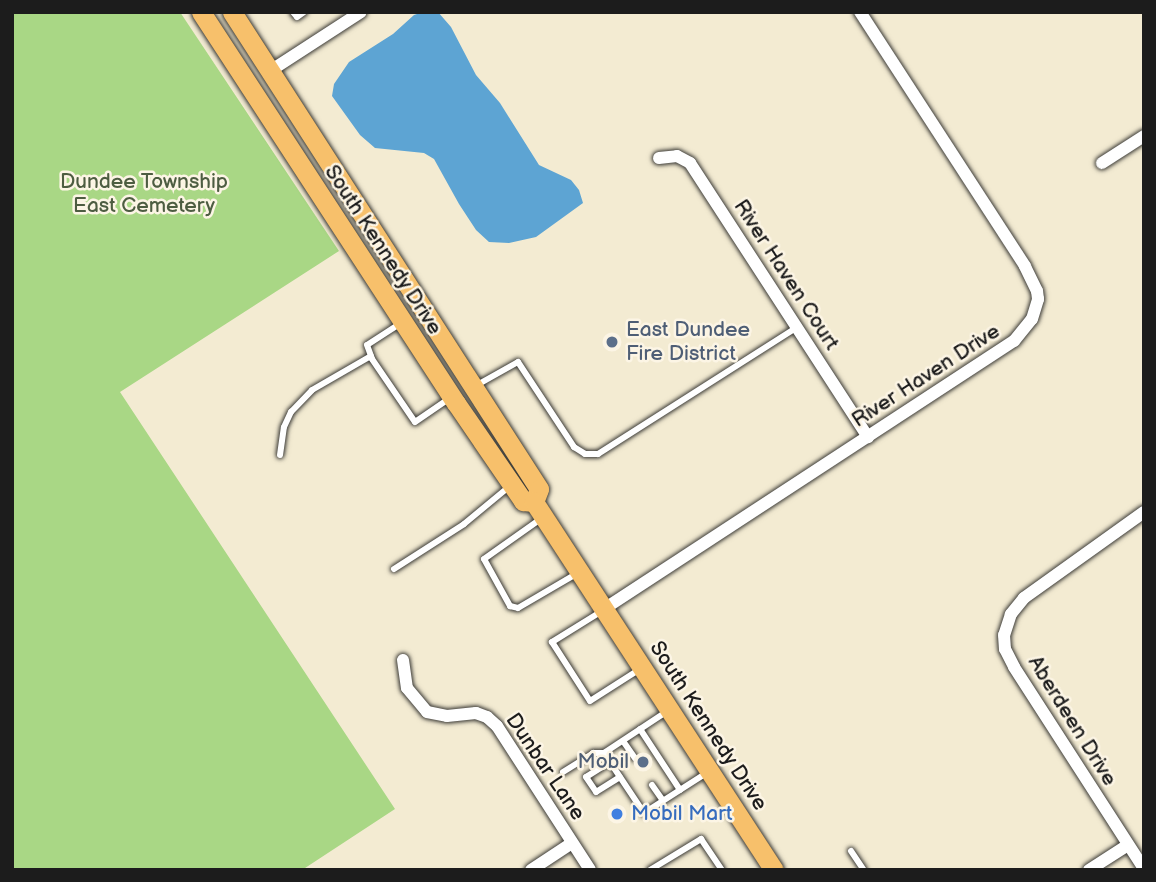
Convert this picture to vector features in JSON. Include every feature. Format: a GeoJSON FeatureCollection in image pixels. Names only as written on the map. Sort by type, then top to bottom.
{"type":"FeatureCollection","features":[{"type":"Feature","properties":{"kind":"main road","name":"South Kennedy Drive"},"geometry":{"type":"LineString","coordinates":[[201,12],[451,397],[523,501],[538,509],[774,870]]}},
{"type":"Feature","properties":{"kind":"main road","name":"South Kennedy Drive"},"geometry":{"type":"LineString","coordinates":[[233,12],[539,489],[538,509]]}},
{"type":"Feature","properties":{"kind":"street"},"geometry":{"type":"LineString","coordinates":[[270,71],[361,12]]}},
{"type":"Feature","properties":{"kind":"street","name":"River Haven Drive"},"geometry":{"type":"LineString","coordinates":[[604,609],[1014,341],[1032,319],[1038,299],[1035,285],[1025,266],[860,12]]}},
{"type":"Feature","properties":{"kind":"street"},"geometry":{"type":"LineString","coordinates":[[1102,163],[1144,136]]}},
{"type":"Feature","properties":{"kind":"street","name":"River Haven Court"},"geometry":{"type":"LineString","coordinates":[[659,158],[677,156],[690,163],[868,436]]}},
{"type":"Feature","properties":{"kind":"street","name":"Aberdeen Drive"},"geometry":{"type":"LineString","coordinates":[[1144,512],[1024,598],[1005,625],[1005,649],[1014,667],[1144,869]]}},
{"type":"Feature","properties":{"kind":"street","name":"Dunbar Lane"},"geometry":{"type":"LineString","coordinates":[[403,660],[407,688],[427,712],[447,716],[476,713],[487,717],[497,726],[590,870]]}},
{"type":"Feature","properties":{"kind":"street"},"geometry":{"type":"LineString","coordinates":[[531,870],[572,843]]}},
{"type":"Feature","properties":{"kind":"street"},"geometry":{"type":"LineString","coordinates":[[1089,870],[1128,845]]}},
{"type":"Feature","properties":{"kind":"lane"},"geometry":{"type":"LineString","coordinates":[[295,15],[304,12]]}},
{"type":"Feature","properties":{"kind":"lane"},"geometry":{"type":"LineString","coordinates":[[403,322],[367,345],[371,356],[415,422],[451,397]]}},
{"type":"Feature","properties":{"kind":"lane"},"geometry":{"type":"LineString","coordinates":[[474,387],[519,362],[574,447],[589,455],[598,454],[797,327]]}},
{"type":"Feature","properties":{"kind":"lane"},"geometry":{"type":"LineString","coordinates":[[280,455],[284,427],[290,412],[312,390],[371,356]]}},
{"type":"Feature","properties":{"kind":"lane"},"geometry":{"type":"LineString","coordinates":[[394,569],[464,524],[512,485]]}},
{"type":"Feature","properties":{"kind":"lane"},"geometry":{"type":"LineString","coordinates":[[538,509],[484,559],[510,606],[518,608],[580,572]]}},
{"type":"Feature","properties":{"kind":"lane"},"geometry":{"type":"LineString","coordinates":[[604,609],[552,642],[590,701],[642,668]]}},
{"type":"Feature","properties":{"kind":"lane"},"geometry":{"type":"LineString","coordinates":[[564,772],[593,753],[604,753],[669,710]]}},
{"type":"Feature","properties":{"kind":"lane"},"geometry":{"type":"LineString","coordinates":[[640,729],[680,790]]}},
{"type":"Feature","properties":{"kind":"lane"},"geometry":{"type":"LineString","coordinates":[[623,741],[635,758]]}},
{"type":"Feature","properties":{"kind":"lane"},"geometry":{"type":"LineString","coordinates":[[604,753],[644,813],[710,771]]}},
{"type":"Feature","properties":{"kind":"lane"},"geometry":{"type":"LineString","coordinates":[[610,762],[586,777],[596,793],[620,777]]}},
{"type":"Feature","properties":{"kind":"lane"},"geometry":{"type":"LineString","coordinates":[[652,785],[663,801]]}},
{"type":"Feature","properties":{"kind":"lane"},"geometry":{"type":"LineString","coordinates":[[650,870],[701,839],[722,870]]}},
{"type":"Feature","properties":{"kind":"lane"},"geometry":{"type":"LineString","coordinates":[[851,851],[864,870]]}},
{"type":"Feature","properties":{"kind":"green space","name":"Dundee Township East Cemetery"},"geometry":{"type":"Polygon","coordinates":[[[12,12],[180,12],[339,251],[120,392],[395,809],[302,870],[12,870],[12,12]]]}},
{"type":"Feature","properties":{"kind":"water"},"geometry":{"type":"Polygon","coordinates":[[[438,12],[451,27],[476,75],[500,103],[539,165],[571,180],[579,190],[583,203],[536,237],[509,243],[489,242],[476,230],[434,159],[424,153],[375,148],[360,135],[332,96],[334,84],[349,62],[393,34],[414,15],[438,12]]]}},
{"type":"Feature","properties":{"kind":"place","name":"East Dundee Fire District"},"geometry":{"type":"Point","coordinates":[612,342]}},
{"type":"Feature","properties":{"kind":"place","name":"Mobil"},"geometry":{"type":"Point","coordinates":[643,762]}},
{"type":"Feature","properties":{"kind":"place","name":"Mobil Mart"},"geometry":{"type":"Point","coordinates":[617,814]}}]}
